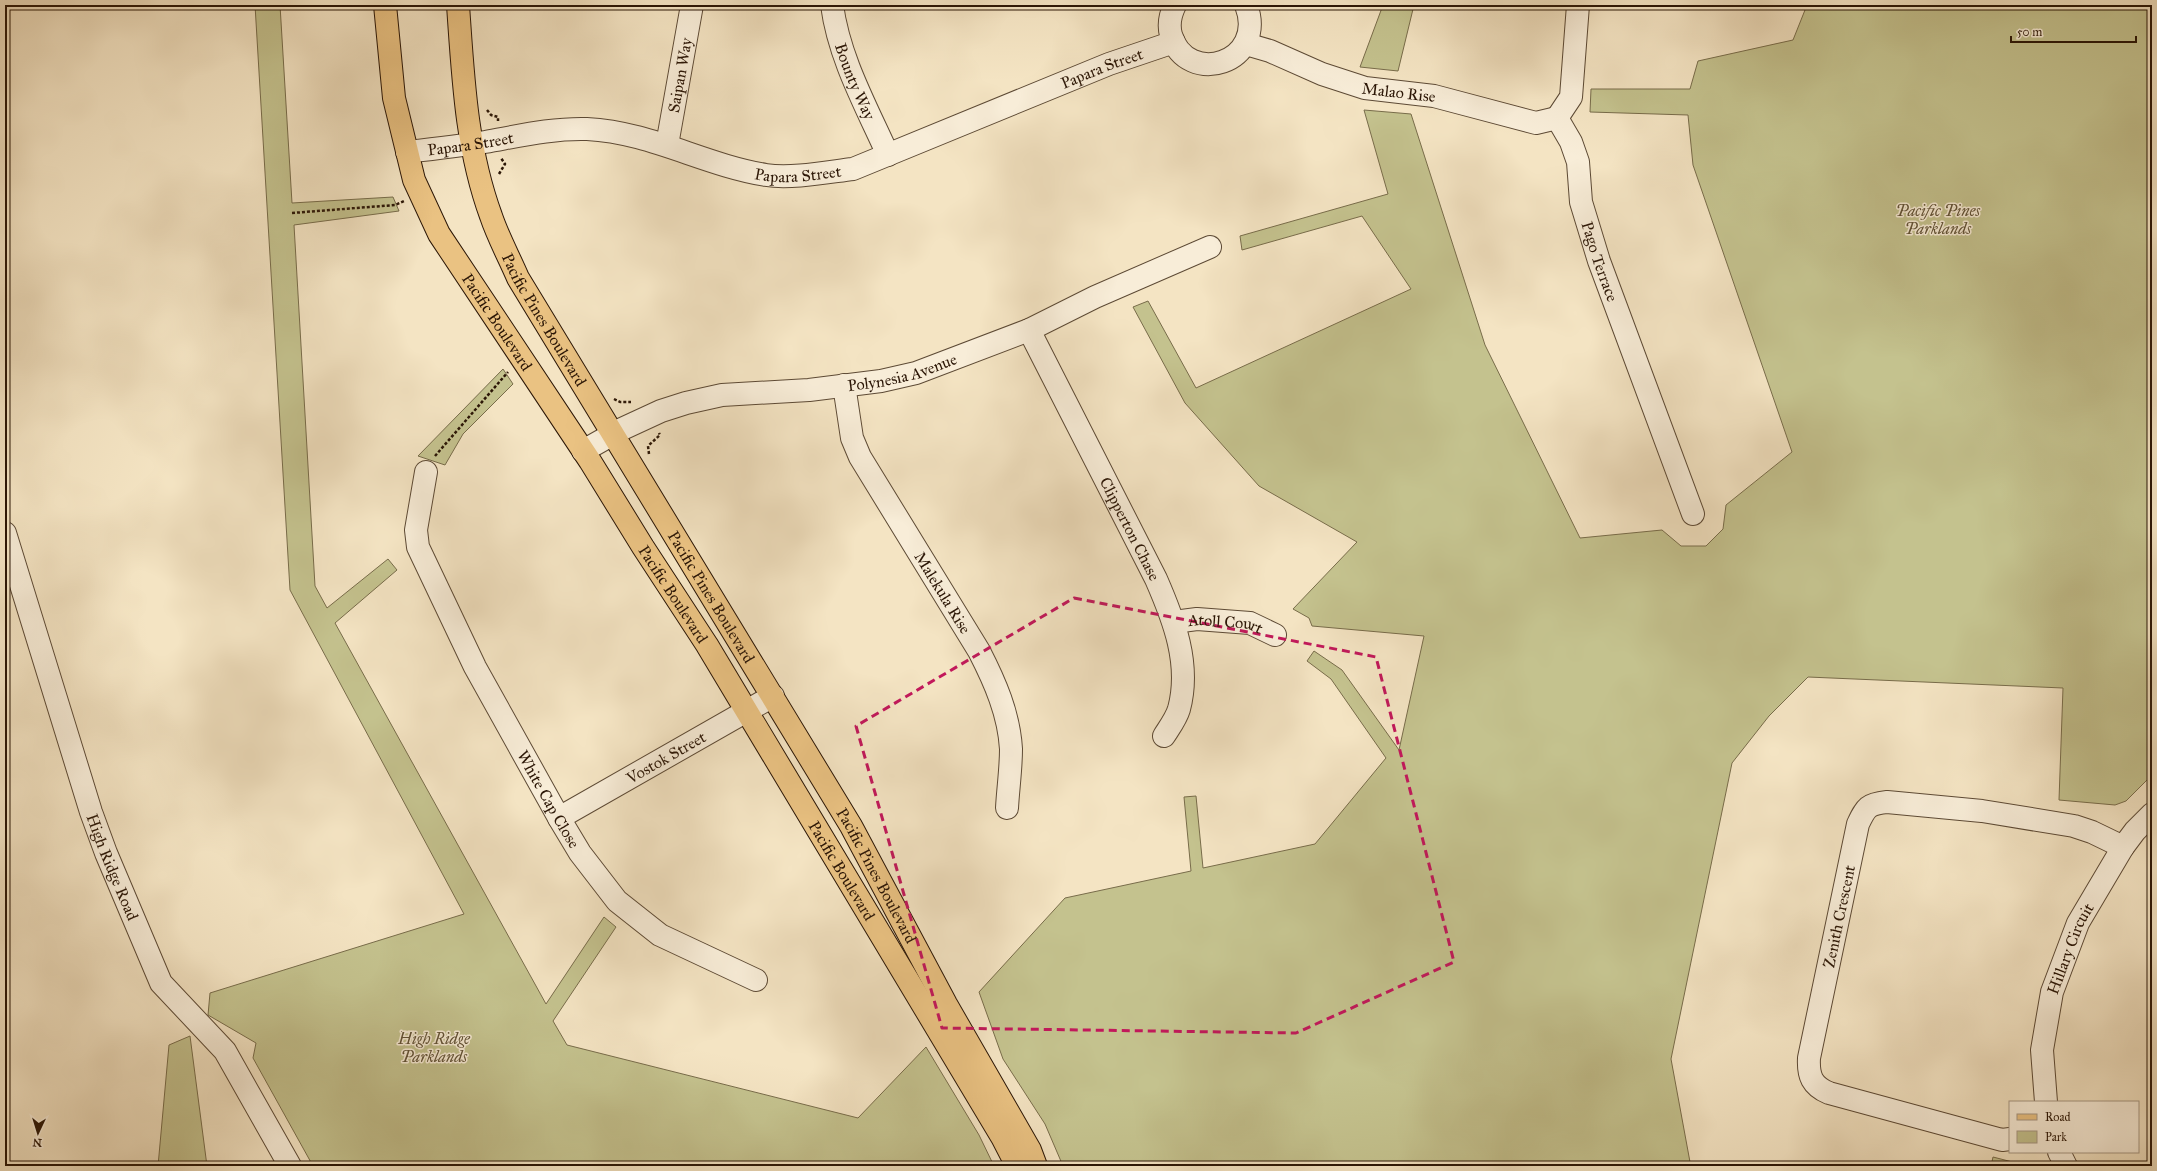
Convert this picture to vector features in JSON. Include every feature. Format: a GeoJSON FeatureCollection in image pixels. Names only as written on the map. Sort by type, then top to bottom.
{"type":"FeatureCollection","features":[{"type":"Feature","properties":{"kind":"main road","name":"Pacific Boulevard"},"geometry":{"type":"LineString","coordinates":[[385,5],[394,98],[414,180],[439,234],[583,451],[747,711],[990,1117],[1017,1166]]}},
{"type":"Feature","properties":{"kind":"main road","name":"Pacific Pines Boulevard"},"geometry":{"type":"LineString","coordinates":[[458,5],[466,110],[472,144],[491,216],[518,278],[612,435],[774,696],[851,826],[946,1004],[1030,1150],[1036,1166]]}},
{"type":"Feature","properties":{"kind":"street","name":"Saipan Way"},"geometry":{"type":"LineString","coordinates":[[667,145],[692,15],[692,5]]}},
{"type":"Feature","properties":{"kind":"street","name":"Bounty Way"},"geometry":{"type":"LineString","coordinates":[[832,5],[834,19],[848,67],[888,155]]}},
{"type":"Feature","properties":{"kind":"street"},"geometry":{"type":"LineString","coordinates":[[1174,5],[1171,13],[1169,28],[1174,42],[1182,54],[1195,61],[1209,64],[1224,62],[1236,55],[1246,44],[1250,30],[1250,16],[1246,5]]}},
{"type":"Feature","properties":{"kind":"street"},"geometry":{"type":"LineString","coordinates":[[1557,118],[1572,97],[1578,5]]}},
{"type":"Feature","properties":{"kind":"street","name":"Papara Street"},"geometry":{"type":"LineString","coordinates":[[407,152],[472,144],[547,130],[587,129],[628,134],[667,145],[727,167],[767,175],[814,174],[853,169],[1109,64],[1174,42]]}},
{"type":"Feature","properties":{"kind":"street","name":"Malao Rise"},"geometry":{"type":"LineString","coordinates":[[1246,44],[1270,51],[1322,74],[1365,88],[1434,96],[1536,123],[1557,118]]}},
{"type":"Feature","properties":{"kind":"street","name":"Pago Terrace"},"geometry":{"type":"LineString","coordinates":[[1557,118],[1571,142],[1578,162],[1581,202],[1599,261],[1693,514]]}},
{"type":"Feature","properties":{"kind":"street","name":"Polynesia Avenue"},"geometry":{"type":"LineString","coordinates":[[583,451],[661,411],[722,395],[809,390],[881,381],[916,373],[1029,330],[1095,297],[1210,247]]}},
{"type":"Feature","properties":{"kind":"street","name":"Clipperton Chase"},"geometry":{"type":"LineString","coordinates":[[1029,330],[1156,579],[1174,622],[1180,645],[1184,682],[1178,711],[1164,736]]}},
{"type":"Feature","properties":{"kind":"street","name":"Malekula Rise"},"geometry":{"type":"LineString","coordinates":[[844,385],[852,438],[860,457],[979,651],[996,684],[1007,718],[1011,750],[1007,808]]}},
{"type":"Feature","properties":{"kind":"street","name":"White Cap Close"},"geometry":{"type":"LineString","coordinates":[[426,472],[416,530],[418,547],[475,667],[580,853],[617,901],[660,935],[756,980]]}},
{"type":"Feature","properties":{"kind":"street","name":"High Ridge Road"},"geometry":{"type":"LineString","coordinates":[[5,533],[91,812],[106,853],[161,983],[225,1051],[290,1166]]}},
{"type":"Feature","properties":{"kind":"street","name":"Atoll Court"},"geometry":{"type":"LineString","coordinates":[[1174,622],[1197,619],[1250,623],[1275,635]]}},
{"type":"Feature","properties":{"kind":"street","name":"Vostok Street"},"geometry":{"type":"LineString","coordinates":[[559,818],[774,696]]}},
{"type":"Feature","properties":{"kind":"street","name":"Zenith Crescent"},"geometry":{"type":"LineString","coordinates":[[2009,1139],[2002,1140],[1830,1093],[1821,1090],[1812,1082],[1808,1072],[1809,1058],[1858,824],[1865,809],[1874,803],[1887,802],[1982,811],[2074,826],[2092,832],[2123,847]]}},
{"type":"Feature","properties":{"kind":"street","name":"Hillary Circuit"},"geometry":{"type":"LineString","coordinates":[[2046,1101],[2042,1050],[2052,992],[2078,922],[2123,847],[2135,831],[2152,814]]}},
{"type":"Feature","properties":{"kind":"street"},"geometry":{"type":"LineString","coordinates":[[2060,1153],[2066,1166]]}},
{"type":"Feature","properties":{"kind":"path"},"geometry":{"type":"LineString","coordinates":[[499,179],[501,169],[504,164],[501,158]]}},
{"type":"Feature","properties":{"kind":"path"},"geometry":{"type":"LineString","coordinates":[[292,213],[395,205],[421,195]]}},
{"type":"Feature","properties":{"kind":"path"},"geometry":{"type":"LineString","coordinates":[[426,472],[440,450],[507,373],[523,361]]}},
{"type":"Feature","properties":{"kind":"path"},"geometry":{"type":"LineString","coordinates":[[609,394],[620,402],[636,402]]}},
{"type":"Feature","properties":{"kind":"highlighted area"},"geometry":{"type":"Polygon","coordinates":[[[1074,598],[1376,657],[1454,962],[1296,1033],[942,1028],[856,726],[1074,598]]]}},
{"type":"Feature","properties":{"kind":"green space","name":"High Ridge Parklands"},"geometry":{"type":"Polygon","coordinates":[[[255,5],[280,5],[292,203],[393,197],[399,211],[294,225],[315,586],[327,608],[388,559],[397,570],[335,623],[546,1004],[604,917],[616,927],[553,1021],[567,1045],[858,1118],[926,1047],[979,1135],[994,1166],[313,1166],[253,1058],[256,1043],[208,1015],[210,993],[464,914],[290,590],[255,5]]]}},
{"type":"Feature","properties":{"kind":"green space"},"geometry":{"type":"Polygon","coordinates":[[[1383,5],[1414,5],[1398,71],[1360,67],[1383,5]]]}},
{"type":"Feature","properties":{"kind":"green space","name":"Pacific Pines Parklands"},"geometry":{"type":"Polygon","coordinates":[[[1807,5],[2152,5],[2152,775],[2126,801],[2115,805],[2059,800],[2063,688],[1808,677],[1769,716],[1732,763],[1671,1059],[1690,1162],[1694,1166],[1063,1166],[1045,1124],[1003,1059],[979,992],[1065,898],[1191,871],[1184,797],[1196,796],[1203,868],[1315,844],[1386,758],[1331,679],[1307,661],[1314,651],[1342,670],[1399,750],[1424,636],[1312,626],[1309,618],[1293,609],[1357,542],[1259,486],[1185,403],[1133,307],[1148,301],[1196,388],[1411,289],[1362,216],[1242,250],[1240,236],[1388,194],[1364,110],[1411,114],[1485,345],[1580,538],[1662,530],[1681,546],[1706,546],[1723,529],[1726,505],[1792,452],[1693,165],[1688,115],[1590,112],[1591,89],[1690,89],[1698,61],[1793,40],[1807,5]]]}},
{"type":"Feature","properties":{"kind":"green space"},"geometry":{"type":"Polygon","coordinates":[[[503,369],[513,384],[463,434],[445,465],[418,456],[503,369]]]}},
{"type":"Feature","properties":{"kind":"green space"},"geometry":{"type":"Polygon","coordinates":[[[190,1036],[207,1166],[158,1166],[169,1045],[190,1036]]]}},
{"type":"Feature","properties":{"kind":"green space"},"geometry":{"type":"Polygon","coordinates":[[[1993,1157],[2028,1166],[1991,1166],[1993,1157]]]}}]}
